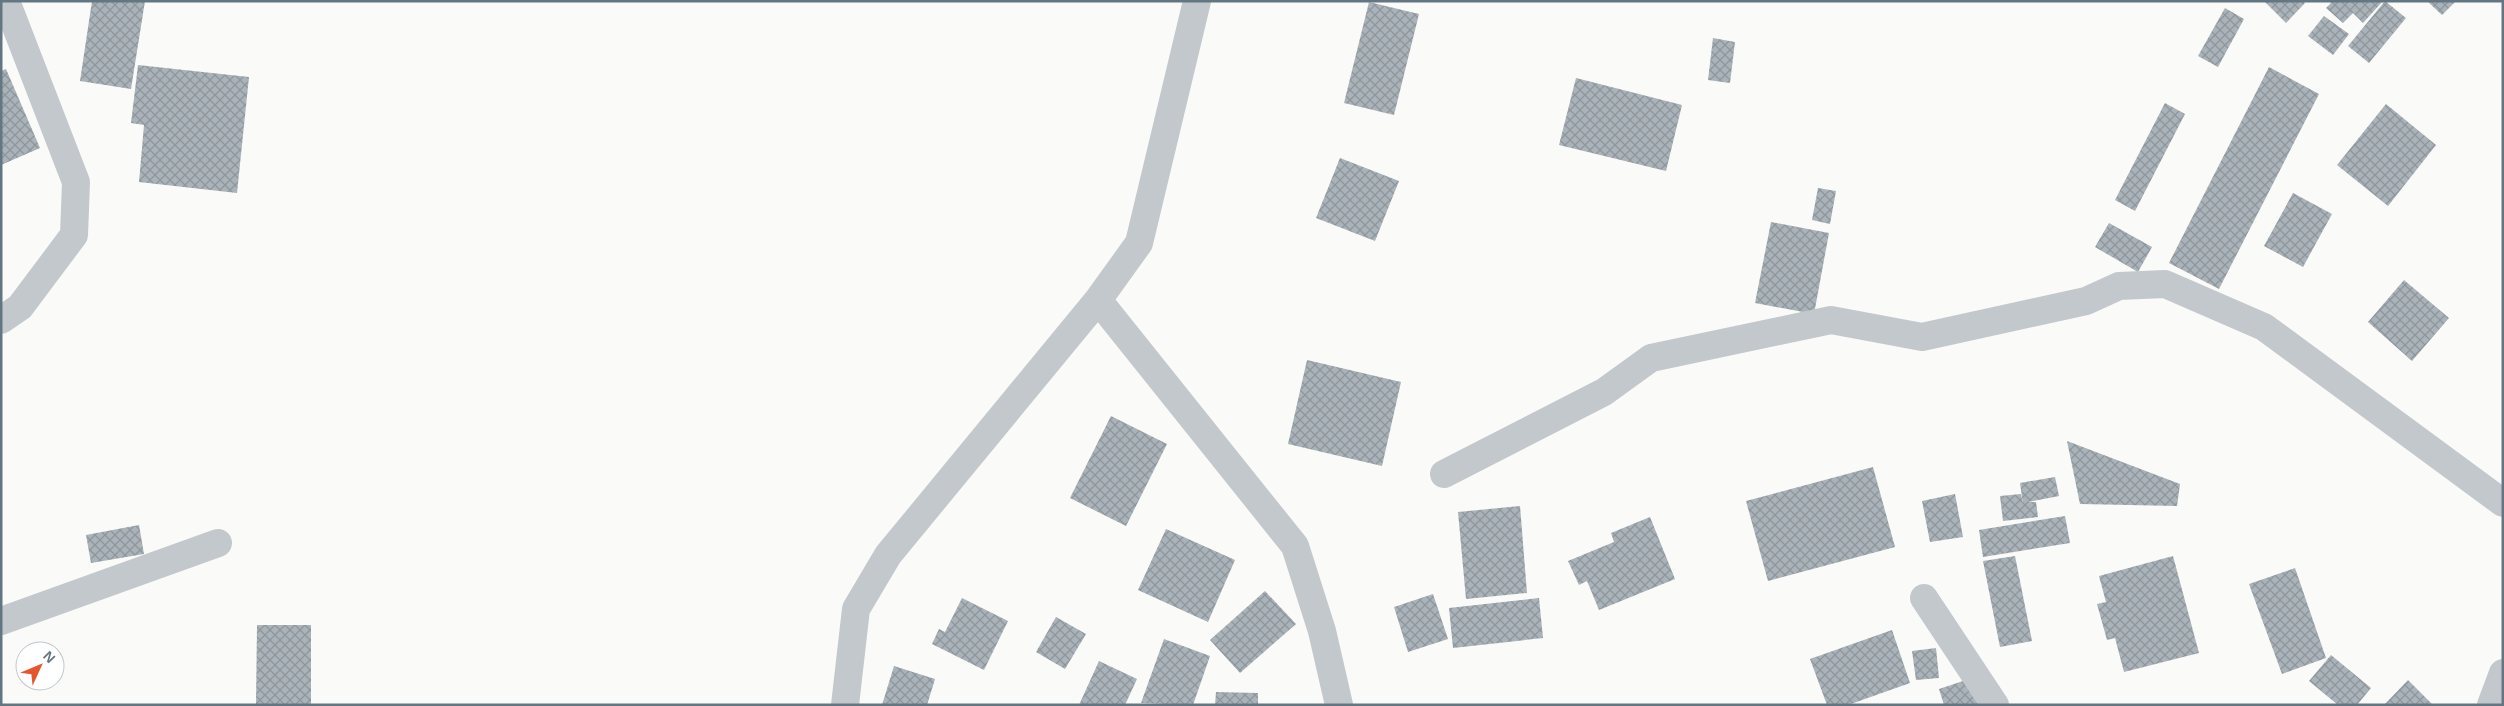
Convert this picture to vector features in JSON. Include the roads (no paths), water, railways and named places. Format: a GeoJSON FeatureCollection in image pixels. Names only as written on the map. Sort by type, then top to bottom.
{"type":"FeatureCollection","features":[{"type":"Feature","properties":{"kind":"street"},"geometry":{"type":"LineString","coordinates":[[1,320],[20,308],[74,235],[76,182],[6,1]]}},
{"type":"Feature","properties":{"kind":"street"},"geometry":{"type":"LineString","coordinates":[[845,705],[856,609],[888,555],[1098,300],[1138,243],[1197,1]]}},
{"type":"Feature","properties":{"kind":"street"},"geometry":{"type":"LineString","coordinates":[[1444,474],[1604,392],[1651,358],[1831,320],[1922,338],[2086,301],[2119,286],[2165,284],[2264,327],[2503,503]]}},
{"type":"Feature","properties":{"kind":"street"},"geometry":{"type":"LineString","coordinates":[[1098,300],[1295,546],[1322,631],[1339,705]]}},
{"type":"Feature","properties":{"kind":"street"},"geometry":{"type":"LineString","coordinates":[[1,621],[218,544]]}},
{"type":"Feature","properties":{"kind":"street"},"geometry":{"type":"LineString","coordinates":[[1924,598],[1995,705]]}},
{"type":"Feature","properties":{"kind":"street"},"geometry":{"type":"LineString","coordinates":[[2491,705],[2503,673]]}}]}
